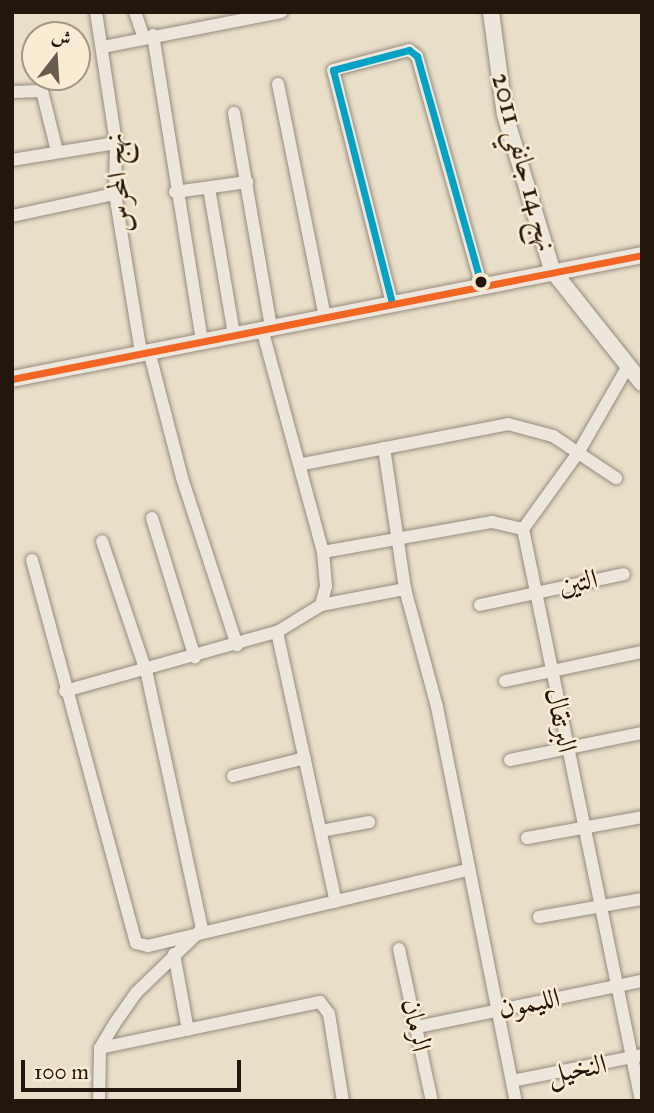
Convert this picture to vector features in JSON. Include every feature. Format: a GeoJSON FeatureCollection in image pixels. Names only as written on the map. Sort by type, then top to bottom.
{"type":"FeatureCollection","features":[{"type":"Feature","properties":{"kind":"street","name":"نهج المحرس"},"geometry":{"type":"LineString","coordinates":[[96,12],[116,143],[116,194],[145,352],[182,478],[237,645]]}},
{"type":"Feature","properties":{"kind":"street"},"geometry":{"type":"LineString","coordinates":[[135,12],[148,37],[202,341]]}},
{"type":"Feature","properties":{"kind":"street"},"geometry":{"type":"LineString","coordinates":[[103,47],[282,12]]}},
{"type":"Feature","properties":{"kind":"street","name":"نهج 14 جانفي 2011"},"geometry":{"type":"LineString","coordinates":[[491,12],[505,115],[552,271]]}},
{"type":"Feature","properties":{"kind":"street"},"geometry":{"type":"LineString","coordinates":[[392,303],[333,71],[408,50],[417,56],[481,285]]}},
{"type":"Feature","properties":{"kind":"street"},"geometry":{"type":"LineString","coordinates":[[278,83],[325,317]]}},
{"type":"Feature","properties":{"kind":"street"},"geometry":{"type":"LineString","coordinates":[[12,92],[36,88],[44,94],[57,151]]}},
{"type":"Feature","properties":{"kind":"street"},"geometry":{"type":"LineString","coordinates":[[234,113],[247,182],[267,328],[323,552],[327,586],[321,605]]}},
{"type":"Feature","properties":{"kind":"street"},"geometry":{"type":"LineString","coordinates":[[12,160],[116,143]]}},
{"type":"Feature","properties":{"kind":"street"},"geometry":{"type":"LineString","coordinates":[[175,192],[247,182]]}},
{"type":"Feature","properties":{"kind":"street"},"geometry":{"type":"LineString","coordinates":[[209,188],[234,335]]}},
{"type":"Feature","properties":{"kind":"street"},"geometry":{"type":"LineString","coordinates":[[12,216],[116,194]]}},
{"type":"Feature","properties":{"kind":"street"},"geometry":{"type":"LineString","coordinates":[[12,379],[642,255]]}},
{"type":"Feature","properties":{"kind":"street"},"geometry":{"type":"LineString","coordinates":[[552,271],[641,381]]}},
{"type":"Feature","properties":{"kind":"street"},"geometry":{"type":"LineString","coordinates":[[323,552],[492,522],[523,529],[578,453],[628,366]]}},
{"type":"Feature","properties":{"kind":"street"},"geometry":{"type":"LineString","coordinates":[[303,464],[508,424],[538,429],[615,478]]}},
{"type":"Feature","properties":{"kind":"street"},"geometry":{"type":"LineString","coordinates":[[383,448],[405,589],[437,707],[516,1101]]}},
{"type":"Feature","properties":{"kind":"street"},"geometry":{"type":"LineString","coordinates":[[152,518],[195,658]]}},
{"type":"Feature","properties":{"kind":"street","name":"البرتقال"},"geometry":{"type":"LineString","coordinates":[[523,529],[533,591],[617,986],[637,1057],[641,1101]]}},
{"type":"Feature","properties":{"kind":"street"},"geometry":{"type":"LineString","coordinates":[[102,541],[146,671],[202,929]]}},
{"type":"Feature","properties":{"kind":"street"},"geometry":{"type":"LineString","coordinates":[[32,560],[65,691],[136,943],[148,946],[202,929],[336,902],[468,870]]}},
{"type":"Feature","properties":{"kind":"street","name":"التين"},"geometry":{"type":"LineString","coordinates":[[480,605],[533,591],[624,574]]}},
{"type":"Feature","properties":{"kind":"street"},"geometry":{"type":"LineString","coordinates":[[65,691],[195,658],[277,632],[321,605],[405,589]]}},
{"type":"Feature","properties":{"kind":"street"},"geometry":{"type":"LineString","coordinates":[[277,632],[336,902]]}},
{"type":"Feature","properties":{"kind":"street"},"geometry":{"type":"LineString","coordinates":[[505,681],[642,652]]}},
{"type":"Feature","properties":{"kind":"street"},"geometry":{"type":"LineString","coordinates":[[510,761],[642,733]]}},
{"type":"Feature","properties":{"kind":"street"},"geometry":{"type":"LineString","coordinates":[[233,776],[305,758]]}},
{"type":"Feature","properties":{"kind":"street"},"geometry":{"type":"LineString","coordinates":[[527,838],[642,817]]}},
{"type":"Feature","properties":{"kind":"street"},"geometry":{"type":"LineString","coordinates":[[321,831],[369,822]]}},
{"type":"Feature","properties":{"kind":"street"},"geometry":{"type":"LineString","coordinates":[[539,917],[642,899]]}},
{"type":"Feature","properties":{"kind":"street"},"geometry":{"type":"LineString","coordinates":[[99,1101],[100,1048],[126,1005],[174,954],[202,929]]}},
{"type":"Feature","properties":{"kind":"street","name":"الرمان"},"geometry":{"type":"LineString","coordinates":[[399,949],[432,1101]]}},
{"type":"Feature","properties":{"kind":"street"},"geometry":{"type":"LineString","coordinates":[[174,954],[188,1030]]}},
{"type":"Feature","properties":{"kind":"street","name":"الليمون"},"geometry":{"type":"LineString","coordinates":[[417,1027],[642,981]]}},
{"type":"Feature","properties":{"kind":"street"},"geometry":{"type":"LineString","coordinates":[[100,1048],[320,1002],[329,1014],[341,1100]]}},
{"type":"Feature","properties":{"kind":"street","name":"النخيل"},"geometry":{"type":"LineString","coordinates":[[512,1081],[637,1057]]}},
{"type":"Feature","properties":{"kind":"transit line"},"geometry":{"type":"LineString","coordinates":[[392,303],[333,70],[409,50],[417,56],[481,284]]}},
{"type":"Feature","properties":{"kind":"transit line"},"geometry":{"type":"LineString","coordinates":[[12,379],[642,255]]}}]}
